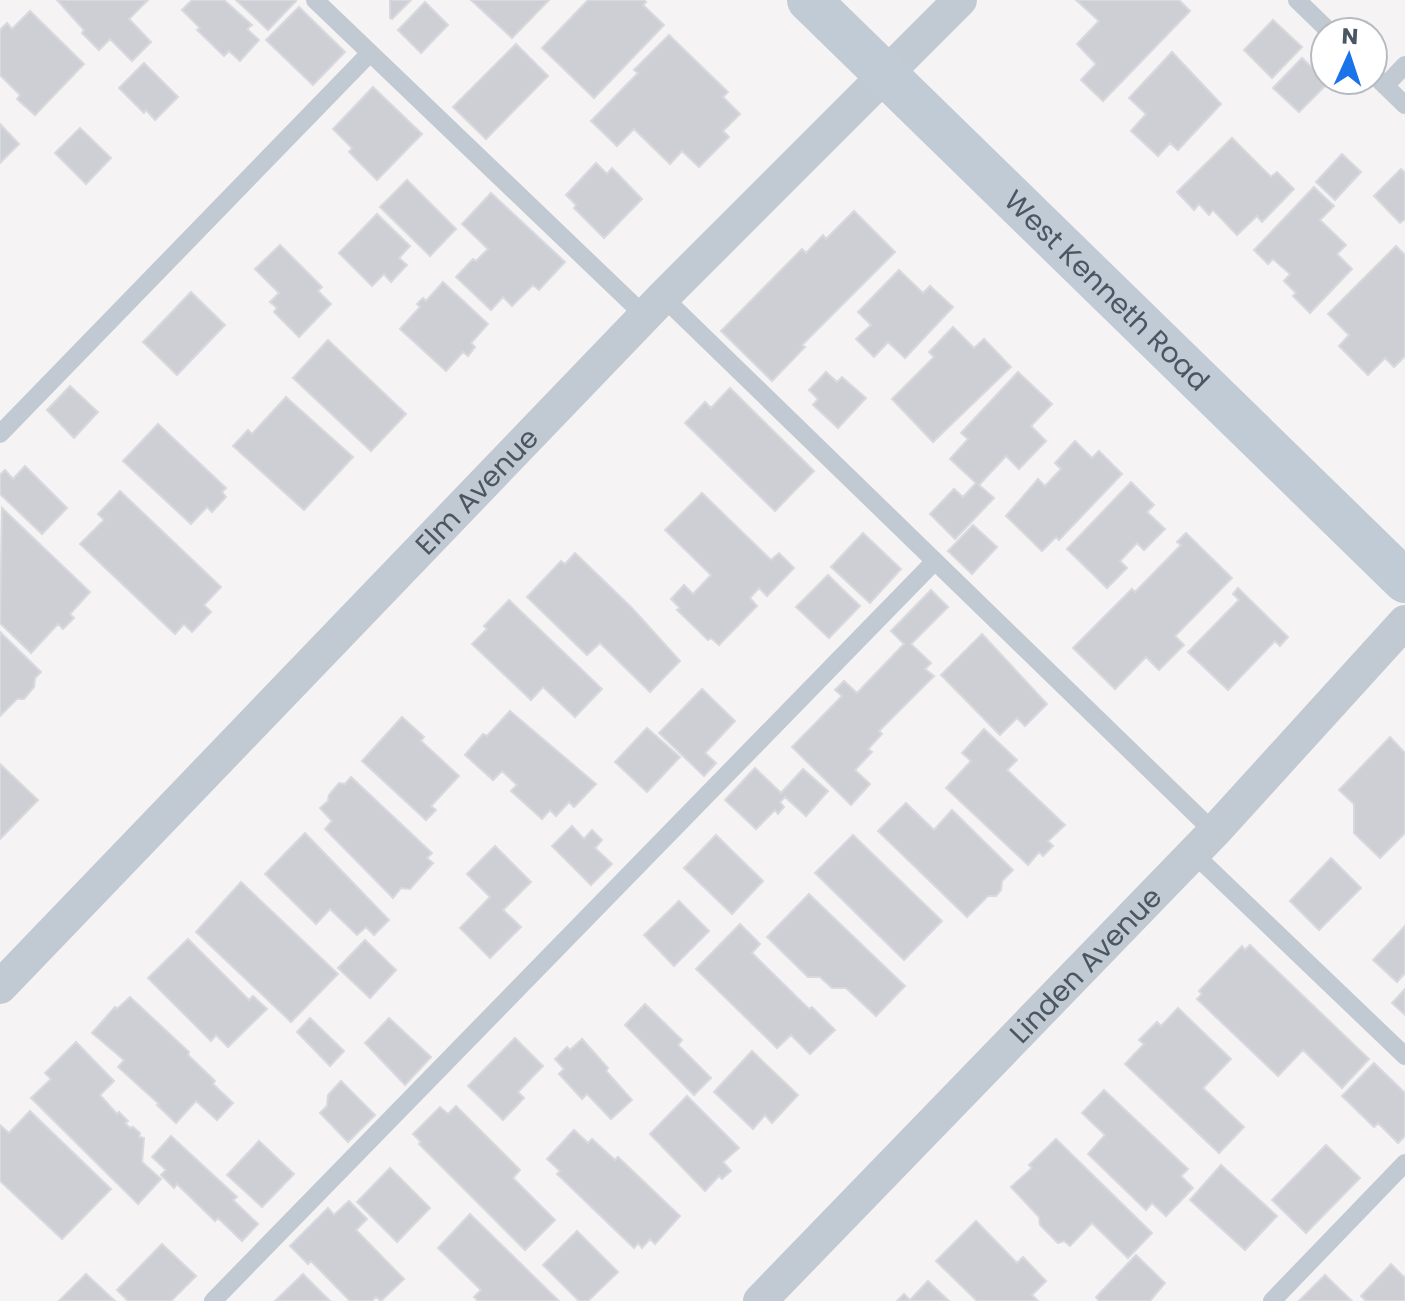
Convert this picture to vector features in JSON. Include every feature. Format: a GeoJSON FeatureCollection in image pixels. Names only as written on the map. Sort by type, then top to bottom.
{"type":"FeatureCollection","features":[{"type":"Feature","properties":{"kind":"street","name":"West Kenneth Road"},"geometry":{"type":"LineString","coordinates":[[809,0],[1405,581]]}},
{"type":"Feature","properties":{"kind":"street","name":"Elm Avenue"},"geometry":{"type":"LineString","coordinates":[[0,987],[654,306],[960,0]]}},
{"type":"Feature","properties":{"kind":"street","name":"Linden Avenue"},"geometry":{"type":"LineString","coordinates":[[760,1301],[1203,842],[1405,622]]}},
{"type":"Feature","properties":{"kind":"lane"},"geometry":{"type":"LineString","coordinates":[[315,0],[934,562],[1405,1056]]}},
{"type":"Feature","properties":{"kind":"lane"},"geometry":{"type":"LineString","coordinates":[[1297,0],[1314,16]]}},
{"type":"Feature","properties":{"kind":"lane"},"geometry":{"type":"LineString","coordinates":[[0,434],[370,53]]}},
{"type":"Feature","properties":{"kind":"lane"},"geometry":{"type":"LineString","coordinates":[[1389,90],[1405,105]]}},
{"type":"Feature","properties":{"kind":"lane"},"geometry":{"type":"LineString","coordinates":[[213,1301],[934,562]]}},
{"type":"Feature","properties":{"kind":"lane"},"geometry":{"type":"LineString","coordinates":[[1272,1301],[1405,1163]]}},
{"type":"Feature","properties":{"kind":"building"},"geometry":{"type":"Polygon","coordinates":[[[57,0],[148,0],[129,19],[151,42],[132,61],[110,39],[99,50],[57,0]]]}},
{"type":"Feature","properties":{"kind":"building"},"geometry":{"type":"Polygon","coordinates":[[[192,0],[224,0],[252,25],[247,29],[259,40],[240,61],[229,51],[224,56],[197,30],[200,28],[182,10],[192,0]]]}},
{"type":"Feature","properties":{"kind":"building"},"geometry":{"type":"Polygon","coordinates":[[[236,0],[294,0],[296,1],[268,30],[236,0]]]}},
{"type":"Feature","properties":{"kind":"building"},"geometry":{"type":"Polygon","coordinates":[[[390,0],[411,0],[392,19],[390,0]]]}},
{"type":"Feature","properties":{"kind":"building"},"geometry":{"type":"Polygon","coordinates":[[[471,0],[549,0],[512,38],[471,0]]]}},
{"type":"Feature","properties":{"kind":"building"},"geometry":{"type":"Polygon","coordinates":[[[588,0],[644,0],[643,5],[664,25],[594,98],[542,48],[588,0]]]}},
{"type":"Feature","properties":{"kind":"building"},"geometry":{"type":"Polygon","coordinates":[[[1076,0],[1179,0],[1190,11],[1103,101],[1081,80],[1096,64],[1077,44],[1099,21],[1076,0]]]}},
{"type":"Feature","properties":{"kind":"building"},"geometry":{"type":"Polygon","coordinates":[[[425,2],[448,25],[421,53],[398,30],[425,2]]]}},
{"type":"Feature","properties":{"kind":"building"},"geometry":{"type":"Polygon","coordinates":[[[299,7],[345,52],[313,85],[266,40],[299,7]]]}},
{"type":"Feature","properties":{"kind":"building"},"geometry":{"type":"Polygon","coordinates":[[[30,11],[84,64],[35,115],[17,99],[20,95],[0,75],[0,30],[7,23],[12,29],[30,11]]]}},
{"type":"Feature","properties":{"kind":"building"},"geometry":{"type":"Polygon","coordinates":[[[1273,20],[1302,47],[1272,78],[1244,50],[1273,20]]]}},
{"type":"Feature","properties":{"kind":"building"},"geometry":{"type":"Polygon","coordinates":[[[669,35],[728,92],[723,97],[740,114],[723,131],[729,137],[699,167],[682,151],[670,164],[634,129],[617,146],[591,121],[638,73],[634,70],[669,35]]]}},
{"type":"Feature","properties":{"kind":"building"},"geometry":{"type":"Polygon","coordinates":[[[516,44],[548,76],[486,139],[453,107],[516,44]]]}},
{"type":"Feature","properties":{"kind":"building"},"geometry":{"type":"Polygon","coordinates":[[[1172,52],[1221,104],[1178,150],[1170,143],[1158,156],[1131,131],[1146,114],[1129,98],[1172,52]]]}},
{"type":"Feature","properties":{"kind":"building"},"geometry":{"type":"Polygon","coordinates":[[[1302,58],[1309,65],[1309,96],[1315,96],[1299,112],[1273,88],[1302,58]]]}},
{"type":"Feature","properties":{"kind":"building"},"geometry":{"type":"Polygon","coordinates":[[[144,63],[178,97],[155,120],[119,88],[144,63]]]}},
{"type":"Feature","properties":{"kind":"building"},"geometry":{"type":"Polygon","coordinates":[[[373,87],[422,134],[377,180],[349,152],[352,148],[333,129],[373,87]]]}},
{"type":"Feature","properties":{"kind":"building"},"geometry":{"type":"Polygon","coordinates":[[[0,124],[19,144],[0,163],[0,124]]]}},
{"type":"Feature","properties":{"kind":"building"},"geometry":{"type":"Polygon","coordinates":[[[80,128],[111,158],[86,184],[55,153],[80,128]]]}},
{"type":"Feature","properties":{"kind":"building"},"geometry":{"type":"Polygon","coordinates":[[[1232,138],[1271,177],[1277,172],[1294,189],[1262,222],[1257,216],[1237,235],[1213,210],[1209,215],[1199,204],[1194,210],[1177,192],[1232,138]]]}},
{"type":"Feature","properties":{"kind":"building"},"geometry":{"type":"Polygon","coordinates":[[[1342,154],[1361,172],[1335,200],[1316,182],[1342,154]]]}},
{"type":"Feature","properties":{"kind":"building"},"geometry":{"type":"Polygon","coordinates":[[[596,163],[607,174],[612,168],[642,199],[604,238],[574,208],[576,205],[566,195],[596,163]]]}},
{"type":"Feature","properties":{"kind":"building"},"geometry":{"type":"Polygon","coordinates":[[[1401,169],[1405,173],[1405,219],[1400,223],[1374,196],[1401,169]]]}},
{"type":"Feature","properties":{"kind":"building"},"geometry":{"type":"Polygon","coordinates":[[[407,180],[456,229],[430,256],[380,207],[407,180]]]}},
{"type":"Feature","properties":{"kind":"building"},"geometry":{"type":"Polygon","coordinates":[[[1314,187],[1334,206],[1320,220],[1346,245],[1337,254],[1352,269],[1310,313],[1293,296],[1296,293],[1284,281],[1290,274],[1273,259],[1268,264],[1254,250],[1314,187]]]}},
{"type":"Feature","properties":{"kind":"building"},"geometry":{"type":"Polygon","coordinates":[[[491,193],[565,262],[539,290],[533,285],[512,306],[503,297],[491,310],[456,277],[488,249],[462,224],[491,193]]]}},
{"type":"Feature","properties":{"kind":"building"},"geometry":{"type":"Polygon","coordinates":[[[854,211],[895,252],[802,345],[805,347],[772,381],[721,331],[802,249],[806,253],[823,235],[826,239],[854,211]]]}},
{"type":"Feature","properties":{"kind":"building"},"geometry":{"type":"Polygon","coordinates":[[[377,214],[410,246],[399,258],[407,265],[391,282],[384,274],[372,286],[339,253],[377,214]]]}},
{"type":"Feature","properties":{"kind":"building"},"geometry":{"type":"Polygon","coordinates":[[[280,245],[322,287],[318,291],[331,304],[299,337],[274,312],[277,308],[270,302],[279,293],[255,269],[280,245]]]}},
{"type":"Feature","properties":{"kind":"building"},"geometry":{"type":"Polygon","coordinates":[[[1396,246],[1405,255],[1405,356],[1394,367],[1385,358],[1368,375],[1339,346],[1349,335],[1328,314],[1396,246]]]}},
{"type":"Feature","properties":{"kind":"building"},"geometry":{"type":"Polygon","coordinates":[[[899,270],[923,293],[930,286],[953,307],[905,358],[888,342],[874,357],[856,339],[871,325],[858,312],[899,270]]]}},
{"type":"Feature","properties":{"kind":"building"},"geometry":{"type":"Polygon","coordinates":[[[443,282],[488,324],[471,343],[475,347],[468,356],[463,352],[446,371],[400,329],[420,307],[417,304],[423,298],[426,301],[443,282]]]}},
{"type":"Feature","properties":{"kind":"building"},"geometry":{"type":"Polygon","coordinates":[[[191,292],[225,325],[177,375],[143,342],[191,292]]]}},
{"type":"Feature","properties":{"kind":"building"},"geometry":{"type":"Polygon","coordinates":[[[953,327],[974,348],[984,339],[1011,367],[933,442],[892,399],[934,357],[929,352],[953,327]]]}},
{"type":"Feature","properties":{"kind":"building"},"geometry":{"type":"Polygon","coordinates":[[[328,340],[406,414],[371,451],[293,378],[328,340]]]}},
{"type":"Feature","properties":{"kind":"building"},"geometry":{"type":"Polygon","coordinates":[[[826,372],[837,382],[842,377],[866,398],[838,428],[813,405],[818,399],[809,390],[826,372]]]}},
{"type":"Feature","properties":{"kind":"building"},"geometry":{"type":"Polygon","coordinates":[[[1018,372],[1052,404],[1031,426],[1046,441],[1019,469],[1006,456],[979,485],[994,498],[955,539],[930,514],[954,489],[963,497],[976,483],[950,459],[968,439],[961,433],[1018,372]]]}},
{"type":"Feature","properties":{"kind":"building"},"geometry":{"type":"Polygon","coordinates":[[[70,386],[98,412],[74,438],[47,410],[70,386]]]}},
{"type":"Feature","properties":{"kind":"building"},"geometry":{"type":"Polygon","coordinates":[[[730,388],[814,471],[775,511],[685,423],[705,402],[711,408],[730,388]]]}},
{"type":"Feature","properties":{"kind":"building"},"geometry":{"type":"Polygon","coordinates":[[[286,397],[353,457],[304,510],[233,446],[248,430],[252,434],[286,397]]]}},
{"type":"Feature","properties":{"kind":"building"},"geometry":{"type":"Polygon","coordinates":[[[158,424],[226,488],[222,492],[226,497],[212,512],[207,507],[191,524],[123,461],[158,424]]]}},
{"type":"Feature","properties":{"kind":"building"},"geometry":{"type":"Polygon","coordinates":[[[1075,441],[1092,458],[1099,451],[1122,474],[1059,540],[1056,537],[1042,551],[1006,516],[1038,479],[1045,486],[1061,469],[1055,463],[1075,441]]]}},
{"type":"Feature","properties":{"kind":"building"},"geometry":{"type":"Polygon","coordinates":[[[25,466],[67,508],[42,534],[0,494],[0,475],[5,470],[13,479],[25,466]]]}},
{"type":"Feature","properties":{"kind":"building"},"geometry":{"type":"Polygon","coordinates":[[[1131,482],[1154,505],[1147,512],[1165,529],[1144,550],[1137,543],[1120,561],[1127,568],[1107,588],[1067,549],[1131,482]]]}},
{"type":"Feature","properties":{"kind":"building"},"geometry":{"type":"Polygon","coordinates":[[[120,491],[221,587],[204,605],[211,612],[192,632],[184,624],[175,634],[80,544],[104,520],[98,514],[120,491]]]}},
{"type":"Feature","properties":{"kind":"building"},"geometry":{"type":"Polygon","coordinates":[[[702,493],[771,560],[779,553],[794,568],[767,596],[759,588],[750,598],[757,606],[719,645],[711,638],[708,640],[677,610],[680,608],[671,599],[684,585],[693,594],[711,575],[665,530],[702,493]]]}},
{"type":"Feature","properties":{"kind":"building"},"geometry":{"type":"Polygon","coordinates":[[[2,508],[90,592],[70,614],[74,618],[63,629],[58,624],[31,653],[0,623],[2,508]]]}},
{"type":"Feature","properties":{"kind":"building"},"geometry":{"type":"Polygon","coordinates":[[[973,525],[997,547],[972,574],[948,551],[973,525]]]}},
{"type":"Feature","properties":{"kind":"building"},"geometry":{"type":"Polygon","coordinates":[[[863,533],[901,569],[870,603],[831,567],[863,533]]]}},
{"type":"Feature","properties":{"kind":"building"},"geometry":{"type":"Polygon","coordinates":[[[1186,533],[1232,578],[1175,636],[1184,645],[1159,670],[1146,657],[1115,689],[1073,648],[1132,589],[1135,592],[1181,545],[1177,542],[1186,533]]]}},
{"type":"Feature","properties":{"kind":"building"},"geometry":{"type":"Polygon","coordinates":[[[575,553],[632,608],[680,661],[650,692],[600,643],[587,655],[527,597],[561,561],[565,564],[575,553]]]}},
{"type":"Feature","properties":{"kind":"building"},"geometry":{"type":"Polygon","coordinates":[[[828,575],[860,606],[829,638],[796,607],[828,575]]]}},
{"type":"Feature","properties":{"kind":"building"},"geometry":{"type":"Polygon","coordinates":[[[1238,588],[1288,637],[1280,646],[1275,641],[1228,690],[1188,652],[1239,600],[1233,594],[1238,588]]]}},
{"type":"Feature","properties":{"kind":"building"},"geometry":{"type":"Polygon","coordinates":[[[931,590],[948,607],[911,644],[931,663],[925,669],[934,676],[879,731],[882,734],[868,749],[872,752],[855,770],[870,784],[851,805],[792,747],[842,696],[835,690],[844,681],[857,693],[904,644],[891,631],[931,590]]]}},
{"type":"Feature","properties":{"kind":"building"},"geometry":{"type":"Polygon","coordinates":[[[509,600],[602,689],[575,717],[543,687],[531,700],[472,644],[487,629],[484,626],[509,600]]]}},
{"type":"Feature","properties":{"kind":"building"},"geometry":{"type":"Polygon","coordinates":[[[0,632],[41,672],[24,699],[17,699],[0,716],[0,632]]]}},
{"type":"Feature","properties":{"kind":"building"},"geometry":{"type":"Polygon","coordinates":[[[982,634],[1047,704],[1025,726],[1017,718],[1000,735],[941,675],[982,634]]]}},
{"type":"Feature","properties":{"kind":"building"},"geometry":{"type":"Polygon","coordinates":[[[702,689],[735,721],[705,753],[716,763],[704,776],[659,733],[702,689]]]}},
{"type":"Feature","properties":{"kind":"building"},"geometry":{"type":"Polygon","coordinates":[[[510,711],[596,784],[574,807],[569,802],[556,816],[550,810],[542,819],[511,791],[517,785],[502,771],[493,780],[465,755],[483,734],[487,736],[510,711]]]}},
{"type":"Feature","properties":{"kind":"building"},"geometry":{"type":"Polygon","coordinates":[[[402,717],[424,737],[421,741],[459,776],[431,806],[436,810],[426,820],[362,761],[402,717]]]}},
{"type":"Feature","properties":{"kind":"building"},"geometry":{"type":"Polygon","coordinates":[[[647,728],[680,757],[647,792],[615,762],[647,728]]]}},
{"type":"Feature","properties":{"kind":"building"},"geometry":{"type":"Polygon","coordinates":[[[984,729],[1017,760],[1007,770],[1065,825],[1048,841],[1053,846],[1043,856],[1039,852],[1028,865],[946,788],[971,761],[962,753],[984,729]]]}},
{"type":"Feature","properties":{"kind":"building"},"geometry":{"type":"Polygon","coordinates":[[[1390,737],[1405,753],[1405,833],[1380,858],[1354,833],[1354,804],[1339,790],[1390,737]]]}},
{"type":"Feature","properties":{"kind":"building"},"geometry":{"type":"Polygon","coordinates":[[[0,764],[38,800],[0,839],[0,764]]]}},
{"type":"Feature","properties":{"kind":"building"},"geometry":{"type":"Polygon","coordinates":[[[755,768],[781,793],[803,769],[828,791],[806,816],[785,797],[780,802],[784,807],[778,814],[775,810],[756,829],[725,800],[755,768]]]}},
{"type":"Feature","properties":{"kind":"building"},"geometry":{"type":"Polygon","coordinates":[[[351,777],[432,853],[427,858],[433,863],[410,889],[401,888],[393,898],[325,829],[332,821],[320,808],[339,783],[345,784],[351,777]]]}},
{"type":"Feature","properties":{"kind":"building"},"geometry":{"type":"Polygon","coordinates":[[[906,803],[934,830],[952,810],[1013,870],[1002,881],[1001,890],[996,896],[988,896],[967,917],[878,831],[906,803]]]}},
{"type":"Feature","properties":{"kind":"building"},"geometry":{"type":"Polygon","coordinates":[[[572,826],[584,839],[592,830],[602,840],[595,848],[612,864],[591,885],[552,846],[572,826]]]}},
{"type":"Feature","properties":{"kind":"building"},"geometry":{"type":"Polygon","coordinates":[[[305,833],[389,920],[374,935],[366,927],[357,935],[330,909],[316,924],[265,874],[305,833]]]}},
{"type":"Feature","properties":{"kind":"building"},"geometry":{"type":"Polygon","coordinates":[[[716,835],[763,881],[732,914],[684,868],[716,835]]]}},
{"type":"Feature","properties":{"kind":"building"},"geometry":{"type":"Polygon","coordinates":[[[853,835],[942,921],[904,960],[815,873],[853,835]]]}},
{"type":"Feature","properties":{"kind":"building"},"geometry":{"type":"Polygon","coordinates":[[[495,846],[531,882],[503,910],[521,927],[490,958],[460,928],[490,897],[467,874],[495,846]]]}},
{"type":"Feature","properties":{"kind":"building"},"geometry":{"type":"Polygon","coordinates":[[[1331,858],[1361,888],[1319,930],[1290,901],[1331,858]]]}},
{"type":"Feature","properties":{"kind":"building"},"geometry":{"type":"Polygon","coordinates":[[[241,882],[338,974],[291,1022],[196,932],[241,882]]]}},
{"type":"Feature","properties":{"kind":"building"},"geometry":{"type":"Polygon","coordinates":[[[809,894],[905,986],[876,1016],[846,988],[832,988],[820,977],[808,977],[767,937],[809,894]]]}},
{"type":"Feature","properties":{"kind":"building"},"geometry":{"type":"Polygon","coordinates":[[[679,901],[709,931],[674,966],[644,935],[679,901]]]}},
{"type":"Feature","properties":{"kind":"building"},"geometry":{"type":"Polygon","coordinates":[[[740,924],[760,944],[752,953],[835,1030],[810,1054],[791,1035],[777,1048],[696,969],[740,924]]]}},
{"type":"Feature","properties":{"kind":"building"},"geometry":{"type":"Polygon","coordinates":[[[1405,926],[1405,973],[1397,982],[1373,960],[1405,926]]]}},
{"type":"Feature","properties":{"kind":"building"},"geometry":{"type":"Polygon","coordinates":[[[188,939],[249,1000],[253,996],[267,1009],[228,1047],[216,1035],[211,1041],[148,978],[188,939]]]}},
{"type":"Feature","properties":{"kind":"building"},"geometry":{"type":"Polygon","coordinates":[[[365,940],[396,970],[370,998],[338,968],[365,940]]]}},
{"type":"Feature","properties":{"kind":"building"},"geometry":{"type":"Polygon","coordinates":[[[1250,945],[1369,1059],[1342,1088],[1303,1050],[1278,1076],[1197,999],[1202,994],[1199,991],[1242,946],[1245,950],[1250,945]]]}},
{"type":"Feature","properties":{"kind":"building"},"geometry":{"type":"Polygon","coordinates":[[[1405,989],[1405,1015],[1392,1003],[1405,989]]]}},
{"type":"Feature","properties":{"kind":"building"},"geometry":{"type":"Polygon","coordinates":[[[130,997],[189,1052],[188,1055],[215,1081],[213,1084],[233,1103],[217,1120],[196,1101],[176,1123],[118,1067],[124,1060],[92,1033],[115,1007],[117,1009],[130,997]]]}},
{"type":"Feature","properties":{"kind":"building"},"geometry":{"type":"Polygon","coordinates":[[[645,1004],[682,1040],[678,1045],[711,1078],[694,1095],[625,1025],[645,1004]]]}},
{"type":"Feature","properties":{"kind":"building"},"geometry":{"type":"Polygon","coordinates":[[[1178,1008],[1231,1059],[1203,1088],[1244,1127],[1219,1153],[1125,1064],[1144,1044],[1139,1040],[1157,1022],[1161,1026],[1178,1008]]]}},
{"type":"Feature","properties":{"kind":"building"},"geometry":{"type":"Polygon","coordinates":[[[310,1018],[344,1051],[330,1066],[297,1032],[310,1018]]]}},
{"type":"Feature","properties":{"kind":"building"},"geometry":{"type":"Polygon","coordinates":[[[389,1018],[431,1057],[405,1085],[365,1043],[389,1018]]]}},
{"type":"Feature","properties":{"kind":"building"},"geometry":{"type":"Polygon","coordinates":[[[515,1038],[543,1066],[518,1092],[524,1098],[503,1120],[468,1086],[515,1038]]]}},
{"type":"Feature","properties":{"kind":"building"},"geometry":{"type":"Polygon","coordinates":[[[582,1039],[632,1100],[611,1119],[587,1094],[582,1099],[559,1074],[564,1069],[555,1059],[567,1047],[570,1050],[582,1039]]]}},
{"type":"Feature","properties":{"kind":"building"},"geometry":{"type":"Polygon","coordinates":[[[76,1042],[114,1081],[100,1095],[128,1121],[125,1123],[130,1128],[140,1133],[139,1137],[144,1138],[142,1162],[161,1179],[138,1204],[31,1098],[51,1079],[45,1073],[76,1042]]]}},
{"type":"Feature","properties":{"kind":"building"},"geometry":{"type":"Polygon","coordinates":[[[752,1051],[798,1095],[772,1123],[765,1115],[753,1129],[714,1092],[752,1051]]]}},
{"type":"Feature","properties":{"kind":"building"},"geometry":{"type":"Polygon","coordinates":[[[1374,1063],[1405,1093],[1405,1136],[1398,1143],[1378,1123],[1374,1127],[1342,1096],[1374,1063]]]}},
{"type":"Feature","properties":{"kind":"building"},"geometry":{"type":"Polygon","coordinates":[[[341,1081],[375,1115],[348,1142],[320,1113],[327,1106],[328,1095],[341,1081]]]}},
{"type":"Feature","properties":{"kind":"building"},"geometry":{"type":"Polygon","coordinates":[[[1104,1090],[1188,1169],[1181,1176],[1193,1188],[1166,1216],[1152,1203],[1146,1210],[1088,1154],[1105,1135],[1082,1113],[1104,1090]]]}},
{"type":"Feature","properties":{"kind":"building"},"geometry":{"type":"Polygon","coordinates":[[[687,1096],[739,1148],[723,1162],[731,1171],[722,1179],[719,1176],[705,1191],[650,1134],[687,1096]]]}},
{"type":"Feature","properties":{"kind":"building"},"geometry":{"type":"Polygon","coordinates":[[[456,1106],[520,1170],[513,1178],[555,1220],[525,1250],[419,1144],[421,1142],[413,1134],[440,1107],[448,1114],[456,1106]]]}},
{"type":"Feature","properties":{"kind":"building"},"geometry":{"type":"Polygon","coordinates":[[[30,1111],[111,1189],[62,1239],[0,1181],[0,1125],[9,1133],[30,1111]]]}},
{"type":"Feature","properties":{"kind":"building"},"geometry":{"type":"Polygon","coordinates":[[[574,1130],[588,1143],[592,1139],[615,1160],[618,1157],[680,1216],[655,1244],[650,1239],[642,1248],[638,1243],[634,1248],[557,1174],[560,1171],[547,1159],[574,1130]]]}},
{"type":"Feature","properties":{"kind":"building"},"geometry":{"type":"Polygon","coordinates":[[[171,1136],[237,1197],[233,1200],[258,1224],[242,1241],[218,1218],[215,1221],[177,1184],[174,1188],[161,1175],[166,1170],[152,1157],[171,1136]]]}},
{"type":"Feature","properties":{"kind":"building"},"geometry":{"type":"Polygon","coordinates":[[[1056,1139],[1152,1233],[1128,1258],[1092,1223],[1070,1246],[1064,1241],[1058,1243],[1011,1187],[1056,1139]]]}},
{"type":"Feature","properties":{"kind":"building"},"geometry":{"type":"Polygon","coordinates":[[[259,1141],[294,1174],[262,1207],[227,1175],[259,1141]]]}},
{"type":"Feature","properties":{"kind":"building"},"geometry":{"type":"Polygon","coordinates":[[[1326,1145],[1360,1178],[1306,1233],[1272,1200],[1326,1145]]]}},
{"type":"Feature","properties":{"kind":"building"},"geometry":{"type":"Polygon","coordinates":[[[1221,1165],[1277,1216],[1245,1250],[1190,1200],[1221,1165]]]}},
{"type":"Feature","properties":{"kind":"building"},"geometry":{"type":"Polygon","coordinates":[[[390,1168],[430,1208],[397,1242],[357,1202],[390,1168]]]}},
{"type":"Feature","properties":{"kind":"building"},"geometry":{"type":"Polygon","coordinates":[[[349,1201],[367,1219],[356,1230],[404,1279],[381,1301],[376,1297],[372,1301],[350,1301],[311,1261],[308,1264],[290,1246],[328,1208],[334,1215],[349,1201]]]}},
{"type":"Feature","properties":{"kind":"building"},"geometry":{"type":"Polygon","coordinates":[[[470,1214],[559,1301],[478,1301],[474,1297],[481,1290],[438,1248],[470,1214]]]}},
{"type":"Feature","properties":{"kind":"building"},"geometry":{"type":"Polygon","coordinates":[[[976,1221],[1017,1263],[1023,1257],[1046,1281],[1032,1295],[1038,1301],[977,1301],[936,1261],[976,1221]]]}},
{"type":"Feature","properties":{"kind":"building"},"geometry":{"type":"Polygon","coordinates":[[[577,1231],[618,1272],[588,1301],[579,1301],[543,1265],[577,1231]]]}},
{"type":"Feature","properties":{"kind":"building"},"geometry":{"type":"Polygon","coordinates":[[[162,1244],[196,1276],[171,1301],[128,1301],[117,1290],[162,1244]]]}},
{"type":"Feature","properties":{"kind":"building"},"geometry":{"type":"Polygon","coordinates":[[[1136,1255],[1165,1283],[1150,1301],[1099,1301],[1096,1297],[1136,1255]]]}},
{"type":"Feature","properties":{"kind":"building"},"geometry":{"type":"Polygon","coordinates":[[[1391,1264],[1405,1278],[1405,1301],[1366,1301],[1361,1296],[1391,1264]]]}},
{"type":"Feature","properties":{"kind":"building"},"geometry":{"type":"Polygon","coordinates":[[[86,1274],[115,1301],[59,1301],[86,1274]]]}},
{"type":"Feature","properties":{"kind":"building"},"geometry":{"type":"Polygon","coordinates":[[[303,1274],[330,1301],[275,1301],[303,1274]]]}},
{"type":"Feature","properties":{"kind":"building"},"geometry":{"type":"Polygon","coordinates":[[[1325,1275],[1352,1301],[1299,1301],[1325,1275]]]}},
{"type":"Feature","properties":{"kind":"building"},"geometry":{"type":"Polygon","coordinates":[[[928,1281],[949,1301],[897,1301],[904,1294],[910,1300],[928,1281]]]}}]}
